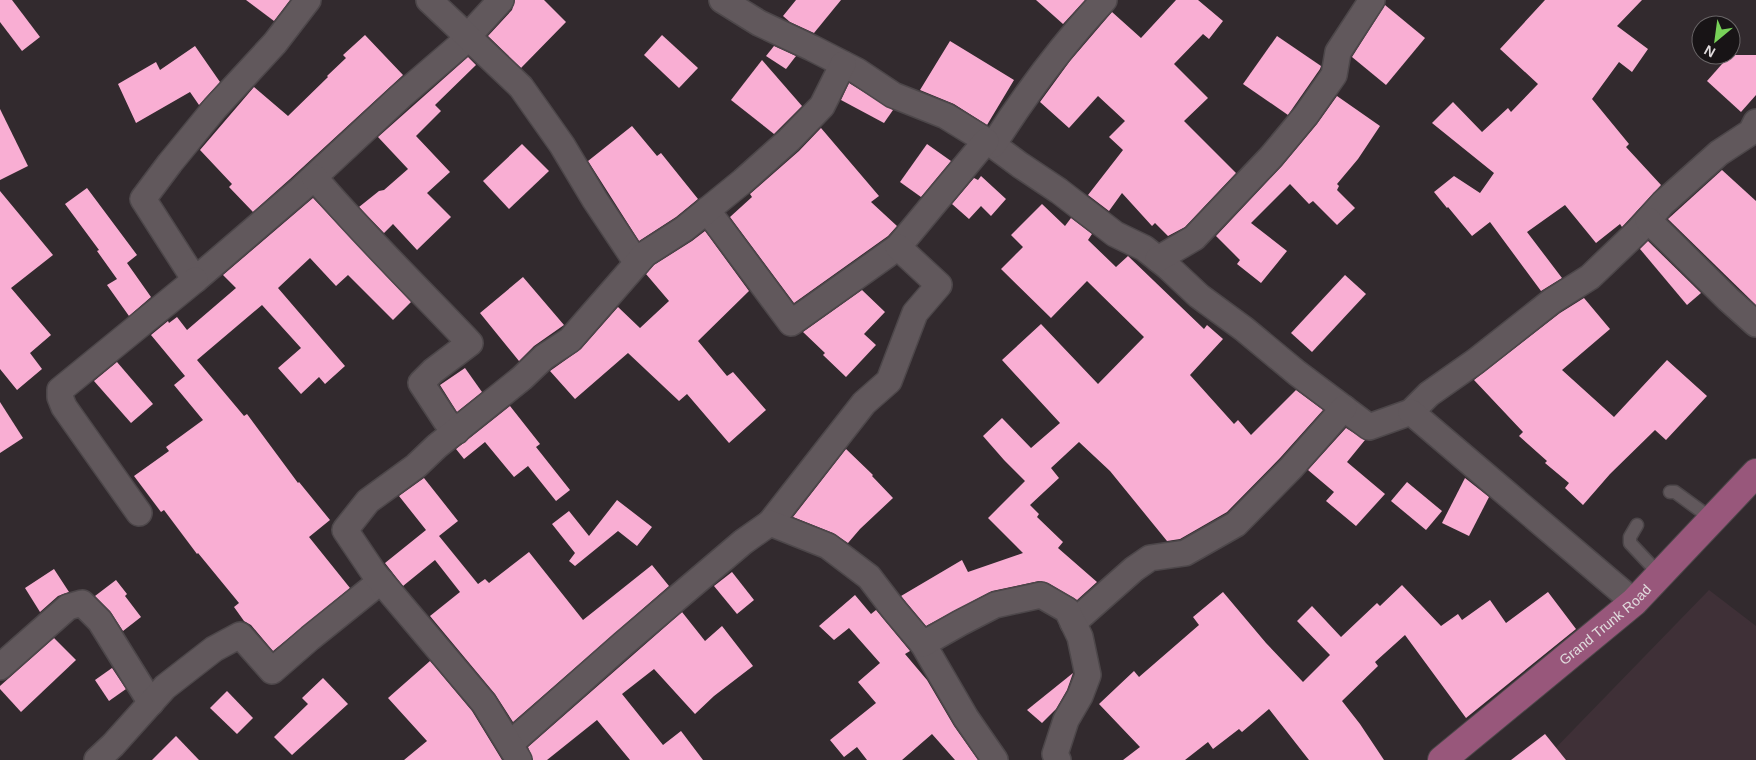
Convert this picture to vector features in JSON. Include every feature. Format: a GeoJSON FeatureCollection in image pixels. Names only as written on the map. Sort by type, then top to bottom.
{"type":"FeatureCollection","features":[{"type":"Feature","properties":{"kind":"main road","name":"Grand Trunk Road"},"geometry":{"type":"LineString","coordinates":[[1442,760],[1634,602],[1712,519],[1752,483]]}},
{"type":"Feature","properties":{"kind":"street"},"geometry":{"type":"LineString","coordinates":[[195,280],[143,199],[215,108],[275,43],[308,0]]}},
{"type":"Feature","properties":{"kind":"street"},"geometry":{"type":"LineString","coordinates":[[430,0],[521,88],[562,145],[595,200],[637,262]]}},
{"type":"Feature","properties":{"kind":"street"},"geometry":{"type":"LineString","coordinates":[[138,513],[64,407],[60,397],[60,390],[195,280],[314,177],[401,96],[458,47],[500,0]]}},
{"type":"Feature","properties":{"kind":"street"},"geometry":{"type":"LineString","coordinates":[[722,0],[759,23],[843,64],[893,95],[946,116],[990,143],[1059,191],[1115,234],[1144,248],[1199,296],[1370,427],[1411,412],[1429,394],[1476,361],[1552,301],[1590,277],[1663,203],[1719,153],[1754,129]]}},
{"type":"Feature","properties":{"kind":"street"},"geometry":{"type":"LineString","coordinates":[[707,210],[791,323],[898,247],[990,143],[1071,35],[1104,0]]}},
{"type":"Feature","properties":{"kind":"street"},"geometry":{"type":"LineString","coordinates":[[1158,259],[1194,238],[1272,157],[1334,75],[1338,52],[1372,0]]}},
{"type":"Feature","properties":{"kind":"street"},"geometry":{"type":"LineString","coordinates":[[843,64],[822,106],[789,140],[684,229],[644,254],[570,340],[544,357],[515,384],[437,446],[416,466],[368,501],[345,530],[381,581],[484,703],[514,752],[622,644],[743,542],[770,523],[864,403],[889,381],[915,313],[939,285],[898,247]]}},
{"type":"Feature","properties":{"kind":"street"},"geometry":{"type":"LineString","coordinates":[[314,177],[353,223],[470,344],[433,371],[421,383],[446,421],[457,431]]}},
{"type":"Feature","properties":{"kind":"street"},"geometry":{"type":"LineString","coordinates":[[1648,220],[1728,300],[1756,324]]}},
{"type":"Feature","properties":{"kind":"street"},"geometry":{"type":"LineString","coordinates":[[1073,623],[1134,569],[1150,558],[1185,553],[1236,524],[1291,468],[1344,408]]}},
{"type":"Feature","properties":{"kind":"street"},"geometry":{"type":"LineString","coordinates":[[1411,412],[1634,602]]}},
{"type":"Feature","properties":{"kind":"street"},"geometry":{"type":"LineString","coordinates":[[770,523],[828,546],[869,577],[923,644],[966,718],[995,760]]}},
{"type":"Feature","properties":{"kind":"street"},"geometry":{"type":"LineString","coordinates":[[113,755],[151,703],[172,682],[214,649],[240,635],[272,672],[310,638],[381,581]]}},
{"type":"Feature","properties":{"kind":"street"},"geometry":{"type":"LineString","coordinates":[[923,644],[995,605],[1041,595],[1067,610],[1080,637],[1088,675],[1080,696],[1066,720],[1054,754],[1058,760]]}},
{"type":"Feature","properties":{"kind":"street"},"geometry":{"type":"LineString","coordinates":[[0,667],[68,607],[82,603],[100,621],[151,703]]}},
{"type":"Feature","properties":{"kind":"lane"},"geometry":{"type":"LineString","coordinates":[[1670,492],[1675,492],[1712,519]]}},
{"type":"Feature","properties":{"kind":"lane"},"geometry":{"type":"LineString","coordinates":[[1637,525],[1630,537],[1630,543],[1660,575]]}},
{"type":"Feature","properties":{"kind":"shaded area"},"geometry":{"type":"Polygon","coordinates":[[[1709,590],[1756,626],[1756,760],[1544,760],[1709,590]]]}},
{"type":"Feature","properties":{"kind":"building"},"geometry":{"type":"Polygon","coordinates":[[[0,0],[12,0],[40,37],[22,51],[0,22],[0,0]]]}},
{"type":"Feature","properties":{"kind":"building"},"geometry":{"type":"Polygon","coordinates":[[[246,0],[290,0],[274,21],[246,0]]]}},
{"type":"Feature","properties":{"kind":"building"},"geometry":{"type":"Polygon","coordinates":[[[515,0],[544,0],[566,22],[521,68],[488,36],[512,10],[515,0]]]}},
{"type":"Feature","properties":{"kind":"building"},"geometry":{"type":"Polygon","coordinates":[[[796,0],[841,0],[814,33],[790,22],[783,16],[796,0]]]}},
{"type":"Feature","properties":{"kind":"building"},"geometry":{"type":"Polygon","coordinates":[[[1036,0],[1085,0],[1063,24],[1036,0]]]}},
{"type":"Feature","properties":{"kind":"building"},"geometry":{"type":"Polygon","coordinates":[[[1176,0],[1198,0],[1223,21],[1209,39],[1203,34],[1174,64],[1208,98],[1184,121],[1236,173],[1185,227],[1168,236],[1155,223],[1152,226],[1122,193],[1109,211],[1088,195],[1123,150],[1109,137],[1125,121],[1098,96],[1069,128],[1040,102],[1070,61],[1112,12],[1141,38],[1176,0]]]}},
{"type":"Feature","properties":{"kind":"building"},"geometry":{"type":"Polygon","coordinates":[[[1545,0],[1642,0],[1617,26],[1648,49],[1632,72],[1619,62],[1592,99],[1629,144],[1626,147],[1661,185],[1622,227],[1620,224],[1596,243],[1565,205],[1527,232],[1562,278],[1541,291],[1490,222],[1472,236],[1434,192],[1454,176],[1480,193],[1494,173],[1432,123],[1453,102],[1482,132],[1508,108],[1511,112],[1538,84],[1500,49],[1545,0]]]}},
{"type":"Feature","properties":{"kind":"building"},"geometry":{"type":"Polygon","coordinates":[[[1385,5],[1425,38],[1386,85],[1352,57],[1385,5]]]}},
{"type":"Feature","properties":{"kind":"building"},"geometry":{"type":"Polygon","coordinates":[[[365,35],[403,75],[253,212],[229,187],[232,184],[200,150],[254,87],[288,116],[346,58],[343,55],[365,35]]]}},
{"type":"Feature","properties":{"kind":"building"},"geometry":{"type":"Polygon","coordinates":[[[662,35],[698,68],[679,88],[644,55],[662,35]]]}},
{"type":"Feature","properties":{"kind":"building"},"geometry":{"type":"Polygon","coordinates":[[[1277,36],[1321,66],[1288,115],[1243,84],[1277,36]]]}},
{"type":"Feature","properties":{"kind":"building"},"geometry":{"type":"Polygon","coordinates":[[[950,41],[1014,80],[987,125],[954,104],[920,90],[950,41]]]}},
{"type":"Feature","properties":{"kind":"building"},"geometry":{"type":"Polygon","coordinates":[[[195,46],[220,82],[199,105],[190,92],[136,123],[118,84],[156,62],[160,70],[195,46]]]}},
{"type":"Feature","properties":{"kind":"building"},"geometry":{"type":"Polygon","coordinates":[[[774,46],[796,56],[786,69],[766,56],[774,46]]]}},
{"type":"Feature","properties":{"kind":"building"},"geometry":{"type":"Polygon","coordinates":[[[1741,55],[1756,55],[1756,95],[1741,112],[1707,81],[1721,65],[1741,65],[1741,55]]]}},
{"type":"Feature","properties":{"kind":"building"},"geometry":{"type":"Polygon","coordinates":[[[468,57],[476,65],[435,105],[441,111],[416,136],[450,172],[427,193],[451,217],[417,250],[393,224],[384,233],[359,207],[379,191],[384,190],[408,169],[378,137],[468,57]]]}},
{"type":"Feature","properties":{"kind":"building"},"geometry":{"type":"Polygon","coordinates":[[[762,60],[802,106],[774,134],[731,100],[762,60]]]}},
{"type":"Feature","properties":{"kind":"building"},"geometry":{"type":"Polygon","coordinates":[[[849,83],[893,110],[884,123],[841,100],[849,83]]]}},
{"type":"Feature","properties":{"kind":"building"},"geometry":{"type":"Polygon","coordinates":[[[1337,96],[1380,126],[1358,159],[1337,184],[1339,186],[1337,190],[1355,208],[1337,225],[1313,201],[1309,204],[1290,184],[1251,223],[1287,251],[1261,283],[1237,264],[1240,260],[1216,236],[1282,166],[1317,124],[1337,96]]]}},
{"type":"Feature","properties":{"kind":"building"},"geometry":{"type":"Polygon","coordinates":[[[0,109],[28,166],[0,180],[0,109]]]}},
{"type":"Feature","properties":{"kind":"building"},"geometry":{"type":"Polygon","coordinates":[[[632,126],[657,156],[661,153],[698,199],[676,217],[639,241],[588,161],[632,126]]]}},
{"type":"Feature","properties":{"kind":"building"},"geometry":{"type":"Polygon","coordinates":[[[821,128],[879,196],[871,202],[897,226],[888,236],[794,303],[730,217],[752,197],[750,194],[799,151],[821,128]]]}},
{"type":"Feature","properties":{"kind":"building"},"geometry":{"type":"Polygon","coordinates":[[[522,144],[549,171],[509,209],[483,181],[522,144]]]}},
{"type":"Feature","properties":{"kind":"building"},"geometry":{"type":"Polygon","coordinates":[[[927,144],[951,161],[921,197],[900,182],[927,144]]]}},
{"type":"Feature","properties":{"kind":"building"},"geometry":{"type":"Polygon","coordinates":[[[1722,170],[1756,201],[1756,305],[1668,219],[1722,170]]]}},
{"type":"Feature","properties":{"kind":"building"},"geometry":{"type":"Polygon","coordinates":[[[981,176],[1006,199],[991,216],[981,206],[969,219],[952,204],[974,178],[978,180],[981,176]]]}},
{"type":"Feature","properties":{"kind":"building"},"geometry":{"type":"Polygon","coordinates":[[[87,188],[137,255],[127,263],[151,297],[129,316],[107,285],[117,279],[97,251],[99,250],[65,204],[87,188]]]}},
{"type":"Feature","properties":{"kind":"building"},"geometry":{"type":"Polygon","coordinates":[[[0,191],[53,255],[11,288],[51,335],[30,353],[42,369],[17,390],[0,369],[0,191]]]}},
{"type":"Feature","properties":{"kind":"building"},"geometry":{"type":"Polygon","coordinates":[[[313,198],[411,302],[393,320],[348,275],[336,286],[310,258],[278,288],[345,366],[325,384],[319,377],[301,394],[278,368],[301,348],[262,305],[197,360],[244,416],[247,414],[298,483],[330,520],[309,537],[350,588],[273,651],[251,625],[244,621],[234,607],[239,603],[197,554],[164,510],[161,512],[134,476],[169,451],[166,447],[203,420],[174,385],[185,376],[151,335],[168,321],[169,323],[177,317],[187,330],[236,288],[223,275],[313,198]]]}},
{"type":"Feature","properties":{"kind":"building"},"geometry":{"type":"Polygon","coordinates":[[[1042,204],[1065,226],[1071,218],[1092,234],[1088,240],[1116,267],[1128,256],[1204,329],[1207,325],[1223,339],[1190,375],[1234,424],[1238,420],[1251,435],[1296,390],[1323,410],[1280,458],[1227,512],[1180,539],[1167,541],[1110,471],[1079,442],[1051,468],[1059,478],[1030,505],[1039,514],[1037,517],[1063,542],[1058,548],[1097,582],[1077,600],[1048,583],[1039,581],[992,591],[926,626],[901,596],[962,560],[968,572],[1023,553],[988,518],[1025,481],[983,436],[1002,418],[1031,448],[1060,423],[1002,360],[1041,324],[1098,384],[1144,337],[1087,281],[1051,318],[1001,269],[1023,247],[1011,235],[1042,204]]]}},
{"type":"Feature","properties":{"kind":"building"},"geometry":{"type":"Polygon","coordinates":[[[705,231],[749,291],[698,341],[727,376],[733,372],[766,410],[729,443],[687,394],[679,401],[628,353],[575,399],[550,371],[581,349],[618,307],[640,328],[669,301],[646,274],[654,265],[705,231]]]}},
{"type":"Feature","properties":{"kind":"building"},"geometry":{"type":"Polygon","coordinates":[[[1648,241],[1701,293],[1687,305],[1640,249],[1648,241]]]}},
{"type":"Feature","properties":{"kind":"building"},"geometry":{"type":"Polygon","coordinates":[[[1345,275],[1366,294],[1312,352],[1291,333],[1345,275]]]}},
{"type":"Feature","properties":{"kind":"building"},"geometry":{"type":"Polygon","coordinates":[[[523,277],[564,325],[534,346],[519,361],[480,313],[523,277]]]}},
{"type":"Feature","properties":{"kind":"building"},"geometry":{"type":"Polygon","coordinates":[[[862,290],[885,312],[864,334],[876,345],[846,377],[803,332],[862,290]]]}},
{"type":"Feature","properties":{"kind":"building"},"geometry":{"type":"Polygon","coordinates":[[[1584,298],[1610,329],[1562,370],[1614,417],[1667,360],[1707,396],[1666,440],[1655,430],[1610,474],[1583,505],[1565,488],[1569,483],[1545,463],[1547,461],[1519,436],[1523,432],[1474,380],[1560,313],[1584,298]]]}},
{"type":"Feature","properties":{"kind":"building"},"geometry":{"type":"Polygon","coordinates":[[[117,362],[153,404],[131,423],[94,381],[117,362]]]}},
{"type":"Feature","properties":{"kind":"building"},"geometry":{"type":"Polygon","coordinates":[[[465,368],[482,392],[457,412],[440,385],[465,368]]]}},
{"type":"Feature","properties":{"kind":"building"},"geometry":{"type":"Polygon","coordinates":[[[0,402],[23,438],[0,453],[0,402]]]}},
{"type":"Feature","properties":{"kind":"building"},"geometry":{"type":"Polygon","coordinates":[[[510,406],[540,444],[536,447],[570,490],[556,501],[528,466],[514,477],[485,442],[464,459],[456,449],[510,406]]]}},
{"type":"Feature","properties":{"kind":"building"},"geometry":{"type":"Polygon","coordinates":[[[1346,428],[1365,440],[1347,462],[1385,494],[1356,526],[1326,501],[1334,492],[1308,470],[1346,428]]]}},
{"type":"Feature","properties":{"kind":"building"},"geometry":{"type":"Polygon","coordinates":[[[846,449],[893,498],[848,543],[833,533],[793,517],[846,449]]]}},
{"type":"Feature","properties":{"kind":"building"},"geometry":{"type":"Polygon","coordinates":[[[424,478],[458,521],[439,536],[478,584],[485,579],[489,583],[529,552],[583,620],[652,565],[669,586],[513,722],[495,694],[430,616],[460,592],[435,560],[403,586],[385,563],[426,530],[399,496],[424,478]]]}},
{"type":"Feature","properties":{"kind":"building"},"geometry":{"type":"Polygon","coordinates":[[[1465,478],[1489,497],[1469,536],[1442,523],[1465,478]]]}},
{"type":"Feature","properties":{"kind":"building"},"geometry":{"type":"Polygon","coordinates":[[[1407,482],[1442,511],[1426,530],[1391,501],[1407,482]]]}},
{"type":"Feature","properties":{"kind":"building"},"geometry":{"type":"Polygon","coordinates":[[[617,500],[652,527],[637,546],[618,531],[575,566],[569,561],[575,553],[552,524],[569,511],[589,536],[617,500]]]}},
{"type":"Feature","properties":{"kind":"building"},"geometry":{"type":"Polygon","coordinates":[[[54,569],[69,592],[58,596],[40,612],[25,588],[54,569]]]}},
{"type":"Feature","properties":{"kind":"building"},"geometry":{"type":"Polygon","coordinates":[[[732,572],[754,600],[737,614],[714,586],[732,572]]]}},
{"type":"Feature","properties":{"kind":"building"},"geometry":{"type":"Polygon","coordinates":[[[116,580],[127,594],[125,596],[141,617],[123,631],[110,611],[95,596],[116,580]]]}},
{"type":"Feature","properties":{"kind":"building"},"geometry":{"type":"Polygon","coordinates":[[[1402,585],[1441,626],[1458,614],[1462,620],[1490,600],[1506,623],[1548,592],[1576,629],[1466,718],[1405,635],[1375,662],[1378,666],[1342,701],[1384,760],[1309,760],[1269,709],[1242,732],[1239,729],[1213,749],[1208,742],[1185,760],[1123,760],[1140,747],[1099,704],[1134,671],[1139,677],[1199,625],[1193,617],[1223,592],[1266,643],[1303,682],[1330,655],[1297,621],[1312,606],[1341,637],[1377,603],[1380,606],[1402,585]]]}},
{"type":"Feature","properties":{"kind":"building"},"geometry":{"type":"Polygon","coordinates":[[[855,595],[871,614],[876,610],[910,651],[905,654],[927,680],[954,726],[978,760],[955,760],[932,734],[902,760],[867,760],[857,747],[844,757],[830,740],[876,703],[858,682],[880,663],[849,628],[834,640],[819,626],[855,595]]]}},
{"type":"Feature","properties":{"kind":"building"},"geometry":{"type":"Polygon","coordinates":[[[682,612],[705,641],[722,626],[753,666],[714,696],[695,714],[654,669],[622,694],[663,745],[681,731],[703,760],[630,760],[597,720],[547,760],[533,760],[528,747],[682,612]]]}},
{"type":"Feature","properties":{"kind":"building"},"geometry":{"type":"Polygon","coordinates":[[[54,638],[76,660],[21,712],[0,689],[0,686],[54,638]]]}},
{"type":"Feature","properties":{"kind":"building"},"geometry":{"type":"Polygon","coordinates":[[[430,661],[472,711],[502,760],[404,760],[427,741],[388,698],[430,661]]]}},
{"type":"Feature","properties":{"kind":"building"},"geometry":{"type":"Polygon","coordinates":[[[112,668],[126,689],[109,701],[95,680],[112,668]]]}},
{"type":"Feature","properties":{"kind":"building"},"geometry":{"type":"Polygon","coordinates":[[[1073,673],[1067,690],[1056,709],[1042,723],[1027,710],[1073,673]]]}},
{"type":"Feature","properties":{"kind":"building"},"geometry":{"type":"Polygon","coordinates":[[[323,678],[348,704],[292,755],[274,737],[308,704],[302,698],[323,678]]]}},
{"type":"Feature","properties":{"kind":"building"},"geometry":{"type":"Polygon","coordinates":[[[227,691],[253,718],[237,734],[210,708],[227,691]]]}},
{"type":"Feature","properties":{"kind":"building"},"geometry":{"type":"Polygon","coordinates":[[[1545,734],[1566,760],[1511,760],[1545,734]]]}},
{"type":"Feature","properties":{"kind":"building"},"geometry":{"type":"Polygon","coordinates":[[[176,736],[199,760],[152,760],[176,736]]]}}]}
